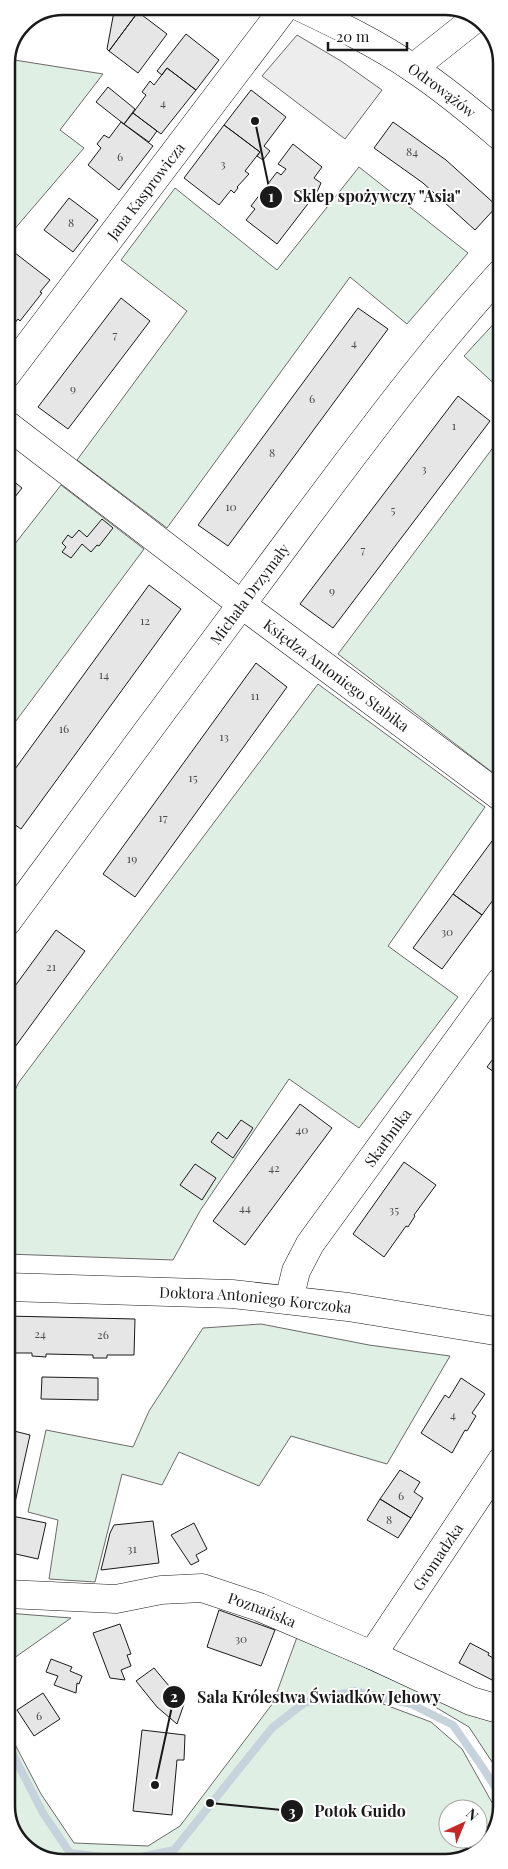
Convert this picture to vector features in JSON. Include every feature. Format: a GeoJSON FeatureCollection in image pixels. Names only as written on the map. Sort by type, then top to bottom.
{"type":"FeatureCollection","features":[{"type":"Feature","properties":{"kind":"street","name":"Jana Kasprowicza"},"geometry":{"type":"LineString","coordinates":[[15,363],[278,15]]}},
{"type":"Feature","properties":{"kind":"street","name":"Odrowążów"},"geometry":{"type":"LineString","coordinates":[[318,15],[350,31],[413,68],[493,130]]}},
{"type":"Feature","properties":{"kind":"street"},"geometry":{"type":"LineString","coordinates":[[413,68],[471,22]]}},
{"type":"Feature","properties":{"kind":"street","name":"Michała Drzymały"},"geometry":{"type":"LineString","coordinates":[[15,911],[241,604],[436,347],[493,282]]}},
{"type":"Feature","properties":{"kind":"street","name":"Księdza Antoniego Stabika"},"geometry":{"type":"LineString","coordinates":[[15,431],[241,604],[493,791]]}},
{"type":"Feature","properties":{"kind":"street","name":"Skarbnika"},"geometry":{"type":"LineString","coordinates":[[289,1300],[296,1271],[310,1244],[493,992]]}},
{"type":"Feature","properties":{"kind":"street","name":"Doktora Antoniego Korczoka"},"geometry":{"type":"LineString","coordinates":[[15,1287],[232,1294],[348,1307],[493,1331]]}},
{"type":"Feature","properties":{"kind":"street","name":"Gromadzka"},"geometry":{"type":"LineString","coordinates":[[372,1655],[493,1474]]}},
{"type":"Feature","properties":{"kind":"street","name":"Poznańska"},"geometry":{"type":"LineString","coordinates":[[15,1594],[116,1599],[161,1590],[202,1588],[259,1607],[372,1655],[471,1701],[493,1707]]}},
{"type":"Feature","properties":{"kind":"green space"},"geometry":{"type":"Polygon","coordinates":[[[15,60],[103,74],[60,130],[84,148],[15,228],[15,60]]]}},
{"type":"Feature","properties":{"kind":"green space"},"geometry":{"type":"Polygon","coordinates":[[[359,167],[468,253],[407,324],[350,277],[167,528],[77,460],[187,311],[121,260],[175,188],[277,270],[359,167]]]}},
{"type":"Feature","properties":{"kind":"green space"},"geometry":{"type":"Polygon","coordinates":[[[493,325],[493,383],[464,356],[493,325]]]}},
{"type":"Feature","properties":{"kind":"green space"},"geometry":{"type":"Polygon","coordinates":[[[493,448],[493,773],[338,654],[493,448]]]}},
{"type":"Feature","properties":{"kind":"green space"},"geometry":{"type":"Polygon","coordinates":[[[61,485],[144,549],[15,722],[15,544],[61,485]]]}},
{"type":"Feature","properties":{"kind":"green space"},"geometry":{"type":"Polygon","coordinates":[[[318,684],[485,807],[388,946],[458,997],[359,1128],[289,1079],[200,1211],[173,1260],[15,1254],[15,1090],[19,1082],[318,684]]]}},
{"type":"Feature","properties":{"kind":"green space"},"geometry":{"type":"Polygon","coordinates":[[[261,1324],[369,1345],[450,1356],[387,1464],[291,1436],[259,1486],[179,1452],[162,1485],[122,1474],[95,1582],[49,1579],[58,1520],[28,1512],[46,1430],[133,1447],[149,1411],[203,1328],[261,1324]]]}},
{"type":"Feature","properties":{"kind":"green space"},"geometry":{"type":"Polygon","coordinates":[[[15,1614],[71,1618],[15,1657],[15,1614]]]}},
{"type":"Feature","properties":{"kind":"green space"},"geometry":{"type":"Polygon","coordinates":[[[297,1637],[395,1681],[493,1720],[493,1763],[469,1727],[425,1701],[389,1692],[383,1704],[431,1722],[462,1749],[493,1804],[493,1812],[488,1827],[488,1799],[438,1799],[438,1849],[465,1849],[445,1854],[60,1854],[50,1852],[31,1842],[21,1830],[16,1816],[15,1744],[41,1794],[74,1843],[148,1846],[180,1826],[273,1703],[297,1637]]]}},
{"type":"Feature","properties":{"kind":"shaded area"},"geometry":{"type":"Polygon","coordinates":[[[297,35],[341,61],[382,90],[345,139],[262,76],[297,35]]]}},
{"type":"Feature","properties":{"kind":"building"},"geometry":{"type":"Polygon","coordinates":[[[113,15],[136,15],[109,51],[107,49],[113,15]]]}},
{"type":"Feature","properties":{"kind":"building"},"geometry":{"type":"Polygon","coordinates":[[[136,15],[142,15],[167,34],[138,73],[109,51],[136,15]]]}},
{"type":"Feature","properties":{"kind":"building"},"geometry":{"type":"Polygon","coordinates":[[[186,34],[219,60],[196,90],[167,68],[162,75],[157,71],[186,34]]]}},
{"type":"Feature","properties":{"kind":"building"},"geometry":{"type":"Polygon","coordinates":[[[167,68],[196,90],[161,134],[133,113],[146,95],[142,92],[150,81],[154,85],[167,68]]]}},
{"type":"Feature","properties":{"kind":"building"},"geometry":{"type":"Polygon","coordinates":[[[108,87],[135,109],[124,124],[96,102],[108,87]]]}},
{"type":"Feature","properties":{"kind":"building"},"geometry":{"type":"Polygon","coordinates":[[[251,90],[286,117],[264,146],[270,151],[263,160],[257,156],[260,152],[224,125],[251,90]]]}},
{"type":"Feature","properties":{"kind":"building"},"geometry":{"type":"Polygon","coordinates":[[[133,113],[157,131],[149,142],[124,124],[133,113]]]}},
{"type":"Feature","properties":{"kind":"building"},"geometry":{"type":"Polygon","coordinates":[[[121,122],[153,146],[119,190],[88,165],[101,148],[97,144],[104,135],[109,138],[121,122]]]}},
{"type":"Feature","properties":{"kind":"building"},"geometry":{"type":"Polygon","coordinates":[[[393,122],[446,160],[493,202],[493,210],[475,230],[423,183],[374,148],[393,122]]]}},
{"type":"Feature","properties":{"kind":"building"},"geometry":{"type":"Polygon","coordinates":[[[224,125],[260,152],[245,171],[249,174],[234,193],[231,190],[219,205],[184,178],[224,125]]]}},
{"type":"Feature","properties":{"kind":"building"},"geometry":{"type":"Polygon","coordinates":[[[293,144],[322,167],[314,178],[321,183],[317,192],[277,244],[246,220],[255,209],[251,206],[277,172],[281,175],[286,169],[278,164],[293,144]]]}},
{"type":"Feature","properties":{"kind":"building"},"geometry":{"type":"Polygon","coordinates":[[[69,198],[98,220],[73,252],[44,230],[69,198]]]}},
{"type":"Feature","properties":{"kind":"building"},"geometry":{"type":"Polygon","coordinates":[[[15,253],[50,280],[20,321],[18,319],[15,323],[15,253]]]}},
{"type":"Feature","properties":{"kind":"building"},"geometry":{"type":"Polygon","coordinates":[[[121,298],[150,321],[68,429],[38,407],[121,298]]]}},
{"type":"Feature","properties":{"kind":"building"},"geometry":{"type":"Polygon","coordinates":[[[358,308],[388,329],[228,546],[198,525],[358,308]]]}},
{"type":"Feature","properties":{"kind":"building"},"geometry":{"type":"Polygon","coordinates":[[[458,396],[490,421],[333,628],[300,604],[458,396]]]}},
{"type":"Feature","properties":{"kind":"building"},"geometry":{"type":"Polygon","coordinates":[[[15,482],[22,488],[15,497],[15,482]]]}},
{"type":"Feature","properties":{"kind":"building"},"geometry":{"type":"Polygon","coordinates":[[[102,519],[113,528],[99,546],[97,545],[91,552],[82,544],[71,558],[62,552],[66,547],[62,543],[68,535],[72,538],[79,530],[87,537],[102,519]]]}},
{"type":"Feature","properties":{"kind":"building"},"geometry":{"type":"Polygon","coordinates":[[[149,585],[181,609],[21,829],[15,825],[15,769],[149,585]]]}},
{"type":"Feature","properties":{"kind":"building"},"geometry":{"type":"Polygon","coordinates":[[[256,663],[287,687],[135,897],[103,874],[256,663]]]}},
{"type":"Feature","properties":{"kind":"building"},"geometry":{"type":"Polygon","coordinates":[[[492,841],[493,900],[482,915],[453,894],[492,841]]]}},
{"type":"Feature","properties":{"kind":"building"},"geometry":{"type":"Polygon","coordinates":[[[453,894],[482,915],[442,969],[413,948],[453,894]]]}},
{"type":"Feature","properties":{"kind":"building"},"geometry":{"type":"Polygon","coordinates":[[[56,930],[85,951],[15,1047],[15,986],[56,930]]]}},
{"type":"Feature","properties":{"kind":"building"},"geometry":{"type":"Polygon","coordinates":[[[493,1059],[493,1071],[487,1067],[493,1059]]]}},
{"type":"Feature","properties":{"kind":"building"},"geometry":{"type":"Polygon","coordinates":[[[300,1104],[332,1128],[245,1245],[213,1221],[300,1104]]]}},
{"type":"Feature","properties":{"kind":"building"},"geometry":{"type":"Polygon","coordinates":[[[241,1120],[253,1128],[233,1158],[211,1142],[218,1132],[227,1139],[241,1120]]]}},
{"type":"Feature","properties":{"kind":"building"},"geometry":{"type":"Polygon","coordinates":[[[404,1162],[436,1185],[414,1215],[408,1227],[406,1226],[384,1257],[353,1234],[404,1162]]]}},
{"type":"Feature","properties":{"kind":"building"},"geometry":{"type":"Polygon","coordinates":[[[195,1164],[216,1178],[202,1200],[180,1185],[195,1164]]]}},
{"type":"Feature","properties":{"kind":"building"},"geometry":{"type":"Polygon","coordinates":[[[15,1316],[135,1319],[134,1355],[107,1355],[107,1358],[93,1358],[93,1355],[46,1354],[46,1357],[32,1356],[32,1353],[15,1353],[15,1316]]]}},
{"type":"Feature","properties":{"kind":"building"},"geometry":{"type":"Polygon","coordinates":[[[42,1377],[98,1378],[98,1400],[41,1399],[42,1377]]]}},
{"type":"Feature","properties":{"kind":"building"},"geometry":{"type":"Polygon","coordinates":[[[461,1378],[485,1394],[472,1413],[476,1416],[467,1431],[465,1430],[452,1453],[421,1433],[445,1395],[449,1398],[461,1378]]]}},
{"type":"Feature","properties":{"kind":"building"},"geometry":{"type":"Polygon","coordinates":[[[15,1431],[30,1435],[15,1502],[15,1431]]]}},
{"type":"Feature","properties":{"kind":"building"},"geometry":{"type":"Polygon","coordinates":[[[400,1470],[420,1482],[414,1492],[423,1498],[411,1518],[380,1499],[400,1470]]]}},
{"type":"Feature","properties":{"kind":"building"},"geometry":{"type":"Polygon","coordinates":[[[380,1499],[411,1518],[398,1538],[367,1520],[380,1499]]]}},
{"type":"Feature","properties":{"kind":"building"},"geometry":{"type":"Polygon","coordinates":[[[15,1517],[46,1523],[38,1559],[15,1554],[15,1517]]]}},
{"type":"Feature","properties":{"kind":"building"},"geometry":{"type":"Polygon","coordinates":[[[153,1521],[159,1563],[101,1570],[110,1533],[114,1525],[153,1521]]]}},
{"type":"Feature","properties":{"kind":"building"},"geometry":{"type":"Polygon","coordinates":[[[194,1523],[207,1549],[196,1555],[199,1561],[191,1565],[171,1535],[194,1523]]]}},
{"type":"Feature","properties":{"kind":"building"},"geometry":{"type":"Polygon","coordinates":[[[219,1610],[275,1630],[261,1666],[207,1647],[219,1610]]]}},
{"type":"Feature","properties":{"kind":"building"},"geometry":{"type":"Polygon","coordinates":[[[120,1624],[131,1654],[127,1655],[131,1666],[121,1670],[125,1680],[110,1678],[93,1633],[120,1624]]]}},
{"type":"Feature","properties":{"kind":"building"},"geometry":{"type":"Polygon","coordinates":[[[470,1643],[489,1653],[488,1655],[493,1658],[493,1680],[459,1663],[470,1643]]]}},
{"type":"Feature","properties":{"kind":"building"},"geometry":{"type":"Polygon","coordinates":[[[51,1659],[72,1667],[70,1671],[82,1676],[79,1684],[77,1683],[76,1693],[54,1685],[58,1676],[46,1672],[51,1659]]]}},
{"type":"Feature","properties":{"kind":"building"},"geometry":{"type":"Polygon","coordinates":[[[154,1668],[184,1704],[177,1724],[157,1707],[136,1681],[154,1668]]]}},
{"type":"Feature","properties":{"kind":"building"},"geometry":{"type":"Polygon","coordinates":[[[43,1693],[60,1719],[34,1736],[17,1710],[43,1693]]]}},
{"type":"Feature","properties":{"kind":"building"},"geometry":{"type":"Polygon","coordinates":[[[142,1730],[185,1735],[184,1760],[177,1760],[172,1815],[133,1811],[142,1730]]]}},
{"type":"Feature","properties":{"kind":"waterway"},"geometry":{"type":"LineString","coordinates":[[155,1854],[174,1850],[272,1728],[304,1703],[354,1691],[411,1704],[453,1725],[493,1784]]}},
{"type":"Feature","properties":{"kind":"waterway"},"geometry":{"type":"LineString","coordinates":[[15,1759],[43,1813],[70,1853],[78,1854]]}},
{"type":"Feature","properties":{"kind":"place","name":"Sklep spożywczy \"Asia\""},"geometry":{"type":"Point","coordinates":[255,121]}},
{"type":"Feature","properties":{"kind":"place","name":"Sala Królestwa Świadków Jehowy"},"geometry":{"type":"Point","coordinates":[155,1785]}},
{"type":"Feature","properties":{"kind":"place","name":"Potok Guido"},"geometry":{"type":"Point","coordinates":[210,1803]}}]}
